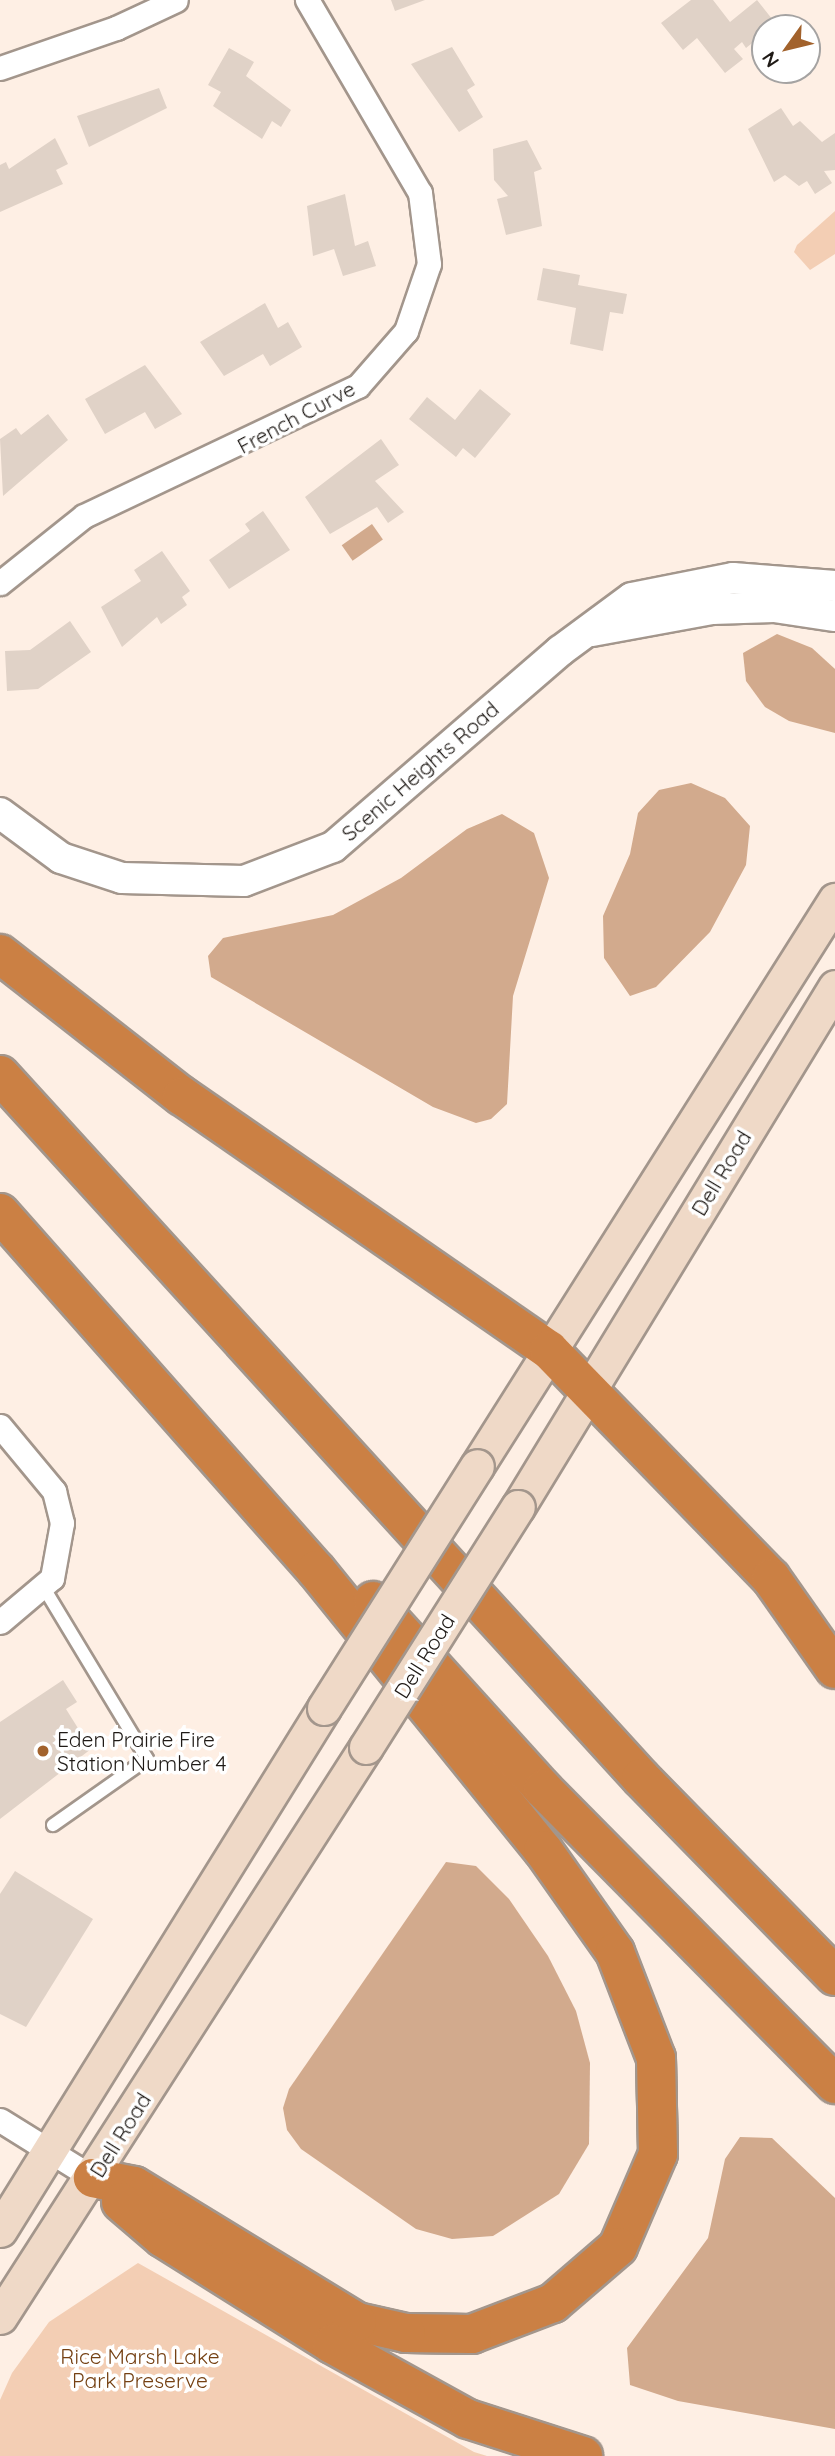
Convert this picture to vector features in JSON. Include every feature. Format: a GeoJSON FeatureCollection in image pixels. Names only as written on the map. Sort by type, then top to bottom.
{"type":"FeatureCollection","features":[{"type":"Feature","properties":{"kind":"highway"},"geometry":{"type":"LineString","coordinates":[[0,954],[182,1096],[549,1350],[587,1392],[659,1458],[771,1578],[835,1669]]}},
{"type":"Feature","properties":{"kind":"highway"},"geometry":{"type":"LineString","coordinates":[[0,1075],[632,1768],[835,1976]]}},
{"type":"Feature","properties":{"kind":"highway"},"geometry":{"type":"LineString","coordinates":[[0,1189],[543,1789],[835,2084]]}},
{"type":"Feature","properties":{"kind":"highway"},"geometry":{"type":"LineString","coordinates":[[0,1213],[316,1570],[543,1850],[615,1952],[656,2058],[659,2154],[618,2247],[553,2303],[472,2334],[406,2333],[357,2322],[134,2186],[93,2178]]}},
{"type":"Feature","properties":{"kind":"highway"},"geometry":{"type":"LineString","coordinates":[[93,2178],[163,2238],[332,2344],[468,2419],[583,2456]]}},
{"type":"Feature","properties":{"kind":"main road"},"geometry":{"type":"LineString","coordinates":[[0,2230],[324,1708],[835,900]]}},
{"type":"Feature","properties":{"kind":"main road","name":"Dell Road"},"geometry":{"type":"LineString","coordinates":[[0,2317],[93,2178],[518,1507],[835,987]]}},
{"type":"Feature","properties":{"kind":"street"},"geometry":{"type":"LineString","coordinates":[[0,68],[117,29],[176,0]]}},
{"type":"Feature","properties":{"kind":"street","name":"French Curve"},"geometry":{"type":"LineString","coordinates":[[0,583],[84,516],[358,386],[405,331],[429,264],[420,193],[307,0]]}},
{"type":"Feature","properties":{"kind":"street","name":"Scenic Heights Road"},"geometry":{"type":"LineString","coordinates":[[0,813],[61,858],[122,878],[214,885],[284,869],[332,847],[375,815],[495,706],[632,598],[700,582],[759,577],[835,586]]}},
{"type":"Feature","properties":{"kind":"street","name":"Scenic Heights Road"},"geometry":{"type":"LineString","coordinates":[[592,631],[712,610],[774,607],[835,616]]}},
{"type":"Feature","properties":{"kind":"street"},"geometry":{"type":"LineString","coordinates":[[0,1426],[54,1491],[60,1546],[44,1588],[0,1622]]}},
{"type":"Feature","properties":{"kind":"street"},"geometry":{"type":"LineString","coordinates":[[0,2120],[46,2152],[93,2178]]}},
{"type":"Feature","properties":{"kind":"lane"},"geometry":{"type":"LineString","coordinates":[[44,1588],[147,1759],[52,1825]]}},
{"type":"Feature","properties":{"kind":"green space"},"geometry":{"type":"Polygon","coordinates":[[[835,211],[835,254],[810,270],[794,252],[797,245],[835,211]]]}},
{"type":"Feature","properties":{"kind":"green space","name":"Rice Marsh Lake Park Preserve"},"geometry":{"type":"Polygon","coordinates":[[[138,2263],[474,2452],[487,2456],[0,2456],[0,2400],[12,2373],[49,2322],[138,2263]]]}},
{"type":"Feature","properties":{"kind":"shaded area"},"geometry":{"type":"Polygon","coordinates":[[[372,524],[383,540],[353,561],[342,545],[372,524]]]}},
{"type":"Feature","properties":{"kind":"shaded area"},"geometry":{"type":"Polygon","coordinates":[[[777,634],[812,648],[835,669],[835,733],[789,721],[765,707],[746,681],[743,653],[777,634]]]}},
{"type":"Feature","properties":{"kind":"shaded area"},"geometry":{"type":"Polygon","coordinates":[[[691,783],[725,798],[750,826],[746,865],[710,932],[656,987],[630,996],[604,958],[603,916],[630,854],[638,813],[659,790],[691,783]]]}},
{"type":"Feature","properties":{"kind":"shaded area"},"geometry":{"type":"Polygon","coordinates":[[[502,814],[534,833],[549,878],[513,996],[507,1104],[491,1119],[476,1123],[433,1107],[211,977],[208,956],[223,938],[333,915],[401,878],[467,829],[502,814]]]}},
{"type":"Feature","properties":{"kind":"shaded area"},"geometry":{"type":"Polygon","coordinates":[[[446,1862],[476,1866],[509,1899],[548,1956],[576,2011],[590,2063],[589,2144],[559,2194],[493,2236],[452,2239],[416,2229],[301,2149],[287,2130],[283,2108],[289,2089],[446,1862]]]}},
{"type":"Feature","properties":{"kind":"shaded area"},"geometry":{"type":"Polygon","coordinates":[[[740,2137],[772,2138],[835,2198],[835,2429],[678,2401],[630,2385],[627,2348],[708,2238],[725,2159],[740,2137]]]}},
{"type":"Feature","properties":{"kind":"building"},"geometry":{"type":"Polygon","coordinates":[[[391,0],[425,0],[395,11],[391,0]]]}},
{"type":"Feature","properties":{"kind":"building"},"geometry":{"type":"Polygon","coordinates":[[[691,0],[713,0],[730,22],[757,0],[768,14],[751,14],[751,44],[746,48],[742,42],[734,49],[743,59],[725,73],[697,38],[683,50],[661,23],[691,0]]]}},
{"type":"Feature","properties":{"kind":"building"},"geometry":{"type":"Polygon","coordinates":[[[452,47],[475,85],[467,90],[483,117],[459,132],[411,64],[452,47]]]}},
{"type":"Feature","properties":{"kind":"building"},"geometry":{"type":"Polygon","coordinates":[[[229,48],[254,62],[246,76],[291,110],[281,127],[272,121],[262,139],[213,106],[221,92],[208,85],[229,48]]]}},
{"type":"Feature","properties":{"kind":"building"},"geometry":{"type":"Polygon","coordinates":[[[159,88],[167,108],[89,147],[77,116],[159,88]]]}},
{"type":"Feature","properties":{"kind":"building"},"geometry":{"type":"Polygon","coordinates":[[[781,108],[793,126],[800,121],[822,142],[835,133],[835,170],[824,171],[832,183],[815,194],[807,181],[799,186],[785,175],[774,182],[748,129],[781,108]]]}},
{"type":"Feature","properties":{"kind":"building"},"geometry":{"type":"Polygon","coordinates":[[[55,138],[68,164],[56,170],[63,184],[0,212],[0,165],[6,162],[9,169],[55,138]]]}},
{"type":"Feature","properties":{"kind":"building"},"geometry":{"type":"Polygon","coordinates":[[[527,140],[542,169],[534,172],[542,226],[506,235],[497,199],[508,196],[494,180],[493,149],[527,140]]]}},
{"type":"Feature","properties":{"kind":"building"},"geometry":{"type":"Polygon","coordinates":[[[345,194],[355,246],[368,241],[376,266],[343,276],[334,249],[313,256],[307,206],[345,194]]]}},
{"type":"Feature","properties":{"kind":"building"},"geometry":{"type":"Polygon","coordinates":[[[543,268],[580,275],[578,285],[627,294],[623,314],[610,312],[603,351],[570,344],[576,308],[537,300],[543,268]]]}},
{"type":"Feature","properties":{"kind":"building"},"geometry":{"type":"Polygon","coordinates":[[[265,303],[278,328],[288,322],[302,347],[270,366],[263,354],[224,376],[200,342],[265,303]]]}},
{"type":"Feature","properties":{"kind":"building"},"geometry":{"type":"Polygon","coordinates":[[[145,365],[182,414],[155,429],[145,412],[105,434],[85,399],[145,365]]]}},
{"type":"Feature","properties":{"kind":"building"},"geometry":{"type":"Polygon","coordinates":[[[480,389],[511,414],[475,458],[463,448],[456,457],[409,419],[427,397],[455,420],[480,389]]]}},
{"type":"Feature","properties":{"kind":"building"},"geometry":{"type":"Polygon","coordinates":[[[48,414],[68,440],[3,496],[0,439],[16,428],[21,435],[48,414]]]}},
{"type":"Feature","properties":{"kind":"building"},"geometry":{"type":"Polygon","coordinates":[[[381,439],[399,465],[375,481],[404,512],[388,523],[377,507],[330,534],[305,497],[381,439]]]}},
{"type":"Feature","properties":{"kind":"building"},"geometry":{"type":"Polygon","coordinates":[[[263,511],[290,550],[229,589],[209,560],[250,531],[245,524],[263,511]]]}},
{"type":"Feature","properties":{"kind":"building"},"geometry":{"type":"Polygon","coordinates":[[[162,551],[190,591],[182,597],[187,605],[161,624],[157,617],[122,647],[101,607],[141,581],[134,570],[162,551]]]}},
{"type":"Feature","properties":{"kind":"building"},"geometry":{"type":"Polygon","coordinates":[[[70,621],[91,652],[38,689],[7,691],[5,651],[30,650],[70,621]]]}},
{"type":"Feature","properties":{"kind":"building","name":"Eden Prairie Fire Station Number 4"},"geometry":{"type":"Polygon","coordinates":[[[63,1680],[77,1702],[66,1709],[91,1749],[0,1819],[0,1722],[63,1680]]]}},
{"type":"Feature","properties":{"kind":"building"},"geometry":{"type":"Polygon","coordinates":[[[15,1871],[93,1919],[26,2027],[0,2014],[0,1894],[15,1871]]]}},
{"type":"Feature","properties":{"kind":"place","name":"Eden Prairie Fire Station Number 4"},"geometry":{"type":"Point","coordinates":[43,1751]}}]}
